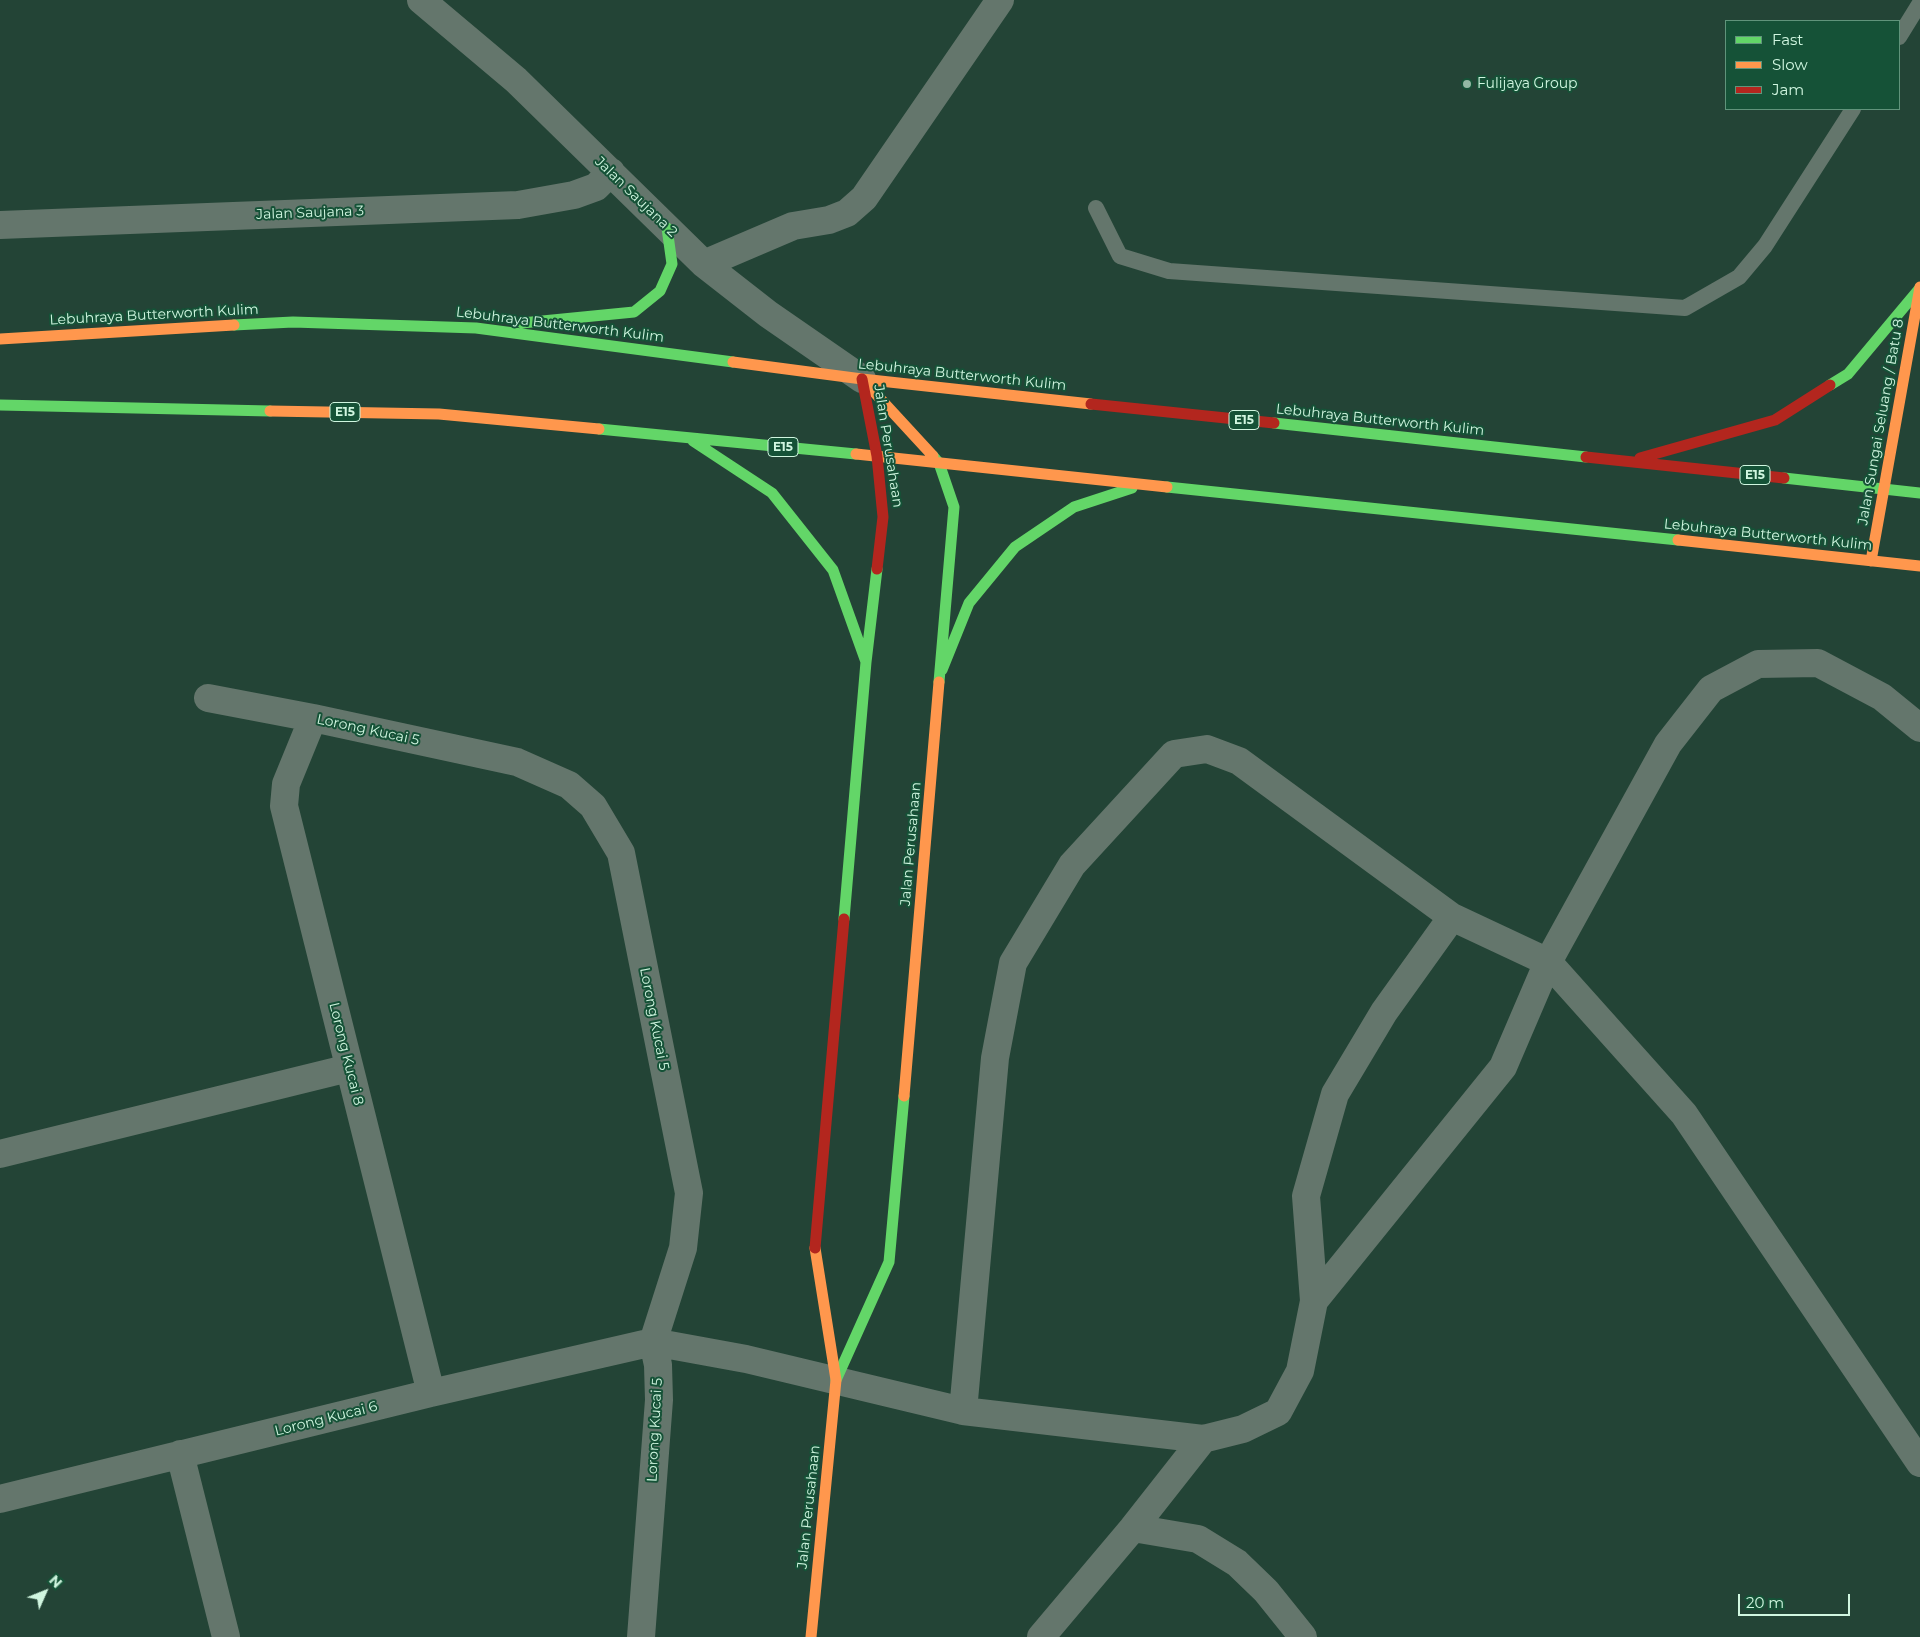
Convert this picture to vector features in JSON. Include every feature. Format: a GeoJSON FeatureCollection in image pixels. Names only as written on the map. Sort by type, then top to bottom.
{"type":"FeatureCollection","features":[{"type":"Feature","properties":{"kind":"main road"},"geometry":{"type":"LineString","coordinates":[[476,328],[634,312],[660,292],[672,264],[667,228]]}},
{"type":"Feature","properties":{"kind":"main road"},"geometry":{"type":"LineString","coordinates":[[1626,462],[1775,420],[1848,374],[1920,288]]}},
{"type":"Feature","properties":{"kind":"main road","name":"Jalan Sungai Seluang / Batu 8"},"geometry":{"type":"LineString","coordinates":[[1871,561],[1920,288]]}},
{"type":"Feature","properties":{"kind":"main road","name":"Lebuhraya Butterworth Kulim"},"geometry":{"type":"LineString","coordinates":[[0,339],[293,322],[476,328],[862,379],[1920,493]]}},
{"type":"Feature","properties":{"kind":"main road","name":"Jalan Perusahaan"},"geometry":{"type":"LineString","coordinates":[[811,1637],[836,1380],[815,1245],[866,662],[883,517],[877,456],[862,379]]}},
{"type":"Feature","properties":{"kind":"main road","name":"Jalan Perusahaan"},"geometry":{"type":"LineString","coordinates":[[836,1380],[889,1262],[942,670],[954,507],[939,463],[862,379]]}},
{"type":"Feature","properties":{"kind":"main road","name":"Lebuhraya Butterworth Kulim"},"geometry":{"type":"LineString","coordinates":[[0,405],[439,414],[877,456],[1920,566]]}},
{"type":"Feature","properties":{"kind":"main road"},"geometry":{"type":"LineString","coordinates":[[689,439],[772,493],[827,562],[833,570],[866,662]]}},
{"type":"Feature","properties":{"kind":"main road"},"geometry":{"type":"LineString","coordinates":[[942,670],[970,603],[1015,547],[1074,507],[1143,485]]}},
{"type":"Feature","properties":{"kind":"street","name":"Jalan Saujana 2"},"geometry":{"type":"LineString","coordinates":[[421,0],[516,80],[704,264],[768,314],[862,379]]}},
{"type":"Feature","properties":{"kind":"street"},"geometry":{"type":"LineString","coordinates":[[704,264],[793,226],[829,220],[847,213],[864,198],[1000,0]]}},
{"type":"Feature","properties":{"kind":"street","name":"Jalan Saujana 3"},"geometry":{"type":"LineString","coordinates":[[0,225],[518,205],[574,195],[596,187],[611,172]]}},
{"type":"Feature","properties":{"kind":"street"},"geometry":{"type":"LineString","coordinates":[[1314,1301],[1503,1067],[1548,962],[1668,744],[1711,689],[1758,664],[1818,663],[1882,697],[1920,728]]}},
{"type":"Feature","properties":{"kind":"street","name":"Lorong Kucai 5"},"geometry":{"type":"LineString","coordinates":[[208,698],[313,718],[517,762],[568,785],[593,806],[621,853],[689,1193],[683,1248],[653,1342],[658,1365],[659,1400],[641,1637]]}},
{"type":"Feature","properties":{"kind":"street","name":"Lorong Kucai 8"},"geometry":{"type":"LineString","coordinates":[[313,718],[286,784],[284,806],[431,1393]]}},
{"type":"Feature","properties":{"kind":"street"},"geometry":{"type":"LineString","coordinates":[[963,1411],[995,1058],[1013,963],[1072,865],[1174,754],[1207,749],[1239,761],[1452,916],[1548,962],[1684,1114],[1920,1463]]}},
{"type":"Feature","properties":{"kind":"street"},"geometry":{"type":"LineString","coordinates":[[653,1342],[746,1359],[963,1411],[1203,1439],[1243,1429],[1278,1412],[1300,1372],[1314,1301],[1306,1196],[1335,1094],[1384,1012],[1452,916]]}},
{"type":"Feature","properties":{"kind":"street"},"geometry":{"type":"LineString","coordinates":[[0,1154],[349,1068]]}},
{"type":"Feature","properties":{"kind":"street","name":"Lorong Kucai 6"},"geometry":{"type":"LineString","coordinates":[[0,1499],[431,1393],[653,1342]]}},
{"type":"Feature","properties":{"kind":"street"},"geometry":{"type":"LineString","coordinates":[[1041,1637],[1133,1528],[1203,1439]]}},
{"type":"Feature","properties":{"kind":"street"},"geometry":{"type":"LineString","coordinates":[[180,1454],[226,1637]]}},
{"type":"Feature","properties":{"kind":"street"},"geometry":{"type":"LineString","coordinates":[[1133,1528],[1198,1539],[1237,1563],[1266,1591],[1303,1637]]}},
{"type":"Feature","properties":{"kind":"lane"},"geometry":{"type":"LineString","coordinates":[[1900,35],[1920,4]]}},
{"type":"Feature","properties":{"kind":"lane"},"geometry":{"type":"LineString","coordinates":[[1096,208],[1120,256],[1169,271],[1685,308],[1740,277],[1765,246],[1851,110]]}},
{"type":"Feature","properties":{"kind":"traffic: fast"},"geometry":{"type":"LineString","coordinates":[[522,323],[634,312],[660,291],[672,264],[667,228]]}},
{"type":"Feature","properties":{"kind":"traffic: fast"},"geometry":{"type":"LineString","coordinates":[[1830,385],[1848,374],[1920,288]]}},
{"type":"Feature","properties":{"kind":"traffic: fast"},"geometry":{"type":"LineString","coordinates":[[234,325],[293,322],[476,328],[733,362]]}},
{"type":"Feature","properties":{"kind":"traffic: fast"},"geometry":{"type":"LineString","coordinates":[[0,405],[270,411]]}},
{"type":"Feature","properties":{"kind":"traffic: fast"},"geometry":{"type":"LineString","coordinates":[[1274,423],[1586,457]]}},
{"type":"Feature","properties":{"kind":"traffic: fast"},"geometry":{"type":"LineString","coordinates":[[599,429],[856,454]]}},
{"type":"Feature","properties":{"kind":"traffic: fast"},"geometry":{"type":"LineString","coordinates":[[693,441],[772,493],[833,570],[866,662]]}},
{"type":"Feature","properties":{"kind":"traffic: fast"},"geometry":{"type":"LineString","coordinates":[[933,456],[939,463],[954,507],[939,682]]}},
{"type":"Feature","properties":{"kind":"traffic: fast"},"geometry":{"type":"LineString","coordinates":[[1784,478],[1920,493]]}},
{"type":"Feature","properties":{"kind":"traffic: fast"},"geometry":{"type":"LineString","coordinates":[[1167,487],[1678,540]]}},
{"type":"Feature","properties":{"kind":"traffic: fast"},"geometry":{"type":"LineString","coordinates":[[942,670],[969,603],[1015,547],[1074,507],[1132,488]]}},
{"type":"Feature","properties":{"kind":"traffic: fast"},"geometry":{"type":"LineString","coordinates":[[844,919],[866,662],[877,569]]}},
{"type":"Feature","properties":{"kind":"traffic: fast"},"geometry":{"type":"LineString","coordinates":[[836,1380],[889,1262],[904,1096]]}},
{"type":"Feature","properties":{"kind":"traffic: slow"},"geometry":{"type":"LineString","coordinates":[[1871,561],[1920,287]]}},
{"type":"Feature","properties":{"kind":"traffic: slow"},"geometry":{"type":"LineString","coordinates":[[0,339],[234,325]]}},
{"type":"Feature","properties":{"kind":"traffic: slow"},"geometry":{"type":"LineString","coordinates":[[733,362],[862,379],[1091,404]]}},
{"type":"Feature","properties":{"kind":"traffic: slow"},"geometry":{"type":"LineString","coordinates":[[863,380],[933,456]]}},
{"type":"Feature","properties":{"kind":"traffic: slow"},"geometry":{"type":"LineString","coordinates":[[270,411],[439,414],[599,429]]}},
{"type":"Feature","properties":{"kind":"traffic: slow"},"geometry":{"type":"LineString","coordinates":[[856,454],[1167,487]]}},
{"type":"Feature","properties":{"kind":"traffic: slow"},"geometry":{"type":"LineString","coordinates":[[1678,540],[1920,566]]}},
{"type":"Feature","properties":{"kind":"traffic: slow"},"geometry":{"type":"LineString","coordinates":[[904,1096],[939,682]]}},
{"type":"Feature","properties":{"kind":"traffic: slow"},"geometry":{"type":"LineString","coordinates":[[811,1637],[836,1380],[815,1248]]}},
{"type":"Feature","properties":{"kind":"traffic: jam"},"geometry":{"type":"LineString","coordinates":[[862,379],[877,456],[883,517],[877,569]]}},
{"type":"Feature","properties":{"kind":"traffic: jam"},"geometry":{"type":"LineString","coordinates":[[1640,458],[1775,420],[1830,385]]}},
{"type":"Feature","properties":{"kind":"traffic: jam"},"geometry":{"type":"LineString","coordinates":[[1091,404],[1274,423]]}},
{"type":"Feature","properties":{"kind":"traffic: jam"},"geometry":{"type":"LineString","coordinates":[[1586,457],[1784,478]]}},
{"type":"Feature","properties":{"kind":"traffic: jam"},"geometry":{"type":"LineString","coordinates":[[815,1248],[844,919]]}},
{"type":"Feature","properties":{"kind":"place","name":"Fulijaya Group"},"geometry":{"type":"Point","coordinates":[1467,84]}}]}
